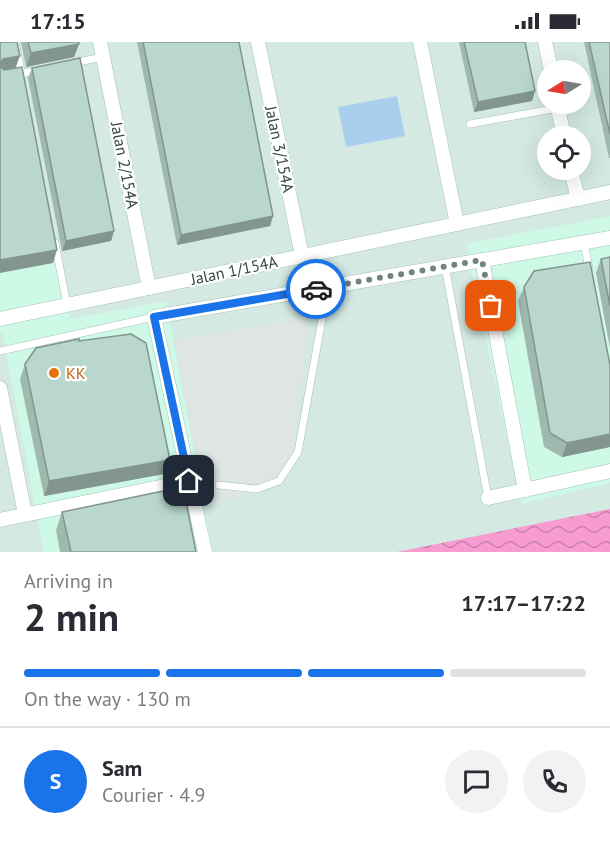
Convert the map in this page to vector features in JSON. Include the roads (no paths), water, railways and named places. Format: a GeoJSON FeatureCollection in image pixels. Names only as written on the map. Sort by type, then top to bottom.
{"type":"FeatureCollection","features":[{"type":"Feature","properties":{"kind":"street","name":"Jalan 2/154A"},"geometry":{"type":"LineString","coordinates":[[100,42],[149,288]]}},
{"type":"Feature","properties":{"kind":"street","name":"Jalan 3/154A"},"geometry":{"type":"LineString","coordinates":[[258,42],[302,256]]}},
{"type":"Feature","properties":{"kind":"street"},"geometry":{"type":"LineString","coordinates":[[420,42],[457,224]]}},
{"type":"Feature","properties":{"kind":"street"},"geometry":{"type":"LineString","coordinates":[[545,42],[549,60]]}},
{"type":"Feature","properties":{"kind":"street"},"geometry":{"type":"LineString","coordinates":[[574,180],[578,199]]}},
{"type":"Feature","properties":{"kind":"street","name":"Jalan 1/154A"},"geometry":{"type":"LineString","coordinates":[[0,319],[610,192]]}},
{"type":"Feature","properties":{"kind":"street"},"geometry":{"type":"LineString","coordinates":[[204,552],[154,317],[610,238]]}},
{"type":"Feature","properties":{"kind":"street"},"geometry":{"type":"LineString","coordinates":[[482,260],[525,490]]}},
{"type":"Feature","properties":{"kind":"street"},"geometry":{"type":"LineString","coordinates":[[0,388],[25,514]]}},
{"type":"Feature","properties":{"kind":"street"},"geometry":{"type":"LineString","coordinates":[[488,498],[610,471]]}},
{"type":"Feature","properties":{"kind":"street"},"geometry":{"type":"LineString","coordinates":[[0,520],[189,481]]}},
{"type":"Feature","properties":{"kind":"lane"},"geometry":{"type":"LineString","coordinates":[[15,42],[24,85]]}},
{"type":"Feature","properties":{"kind":"lane"},"geometry":{"type":"LineString","coordinates":[[68,64],[103,57]]}},
{"type":"Feature","properties":{"kind":"lane"},"geometry":{"type":"LineString","coordinates":[[0,78],[45,69]]}},
{"type":"Feature","properties":{"kind":"lane"},"geometry":{"type":"LineString","coordinates":[[470,124],[537,110]]}},
{"type":"Feature","properties":{"kind":"lane"},"geometry":{"type":"LineString","coordinates":[[54,236],[67,305]]}},
{"type":"Feature","properties":{"kind":"lane"},"geometry":{"type":"LineString","coordinates":[[584,242],[590,274]]}},
{"type":"Feature","properties":{"kind":"lane"},"geometry":{"type":"LineString","coordinates":[[445,266],[488,498]]}},
{"type":"Feature","properties":{"kind":"lane"},"geometry":{"type":"LineString","coordinates":[[219,485],[257,489],[279,481],[298,452],[328,286]]}},
{"type":"Feature","properties":{"kind":"lane"},"geometry":{"type":"LineString","coordinates":[[0,351],[154,317]]}},
{"type":"Feature","properties":{"kind":"water"},"geometry":{"type":"Polygon","coordinates":[[[610,509],[610,552],[397,552],[610,509]]]}},
{"type":"Feature","properties":{"kind":"place","name":"KK"},"geometry":{"type":"Point","coordinates":[54,373]}}]}
